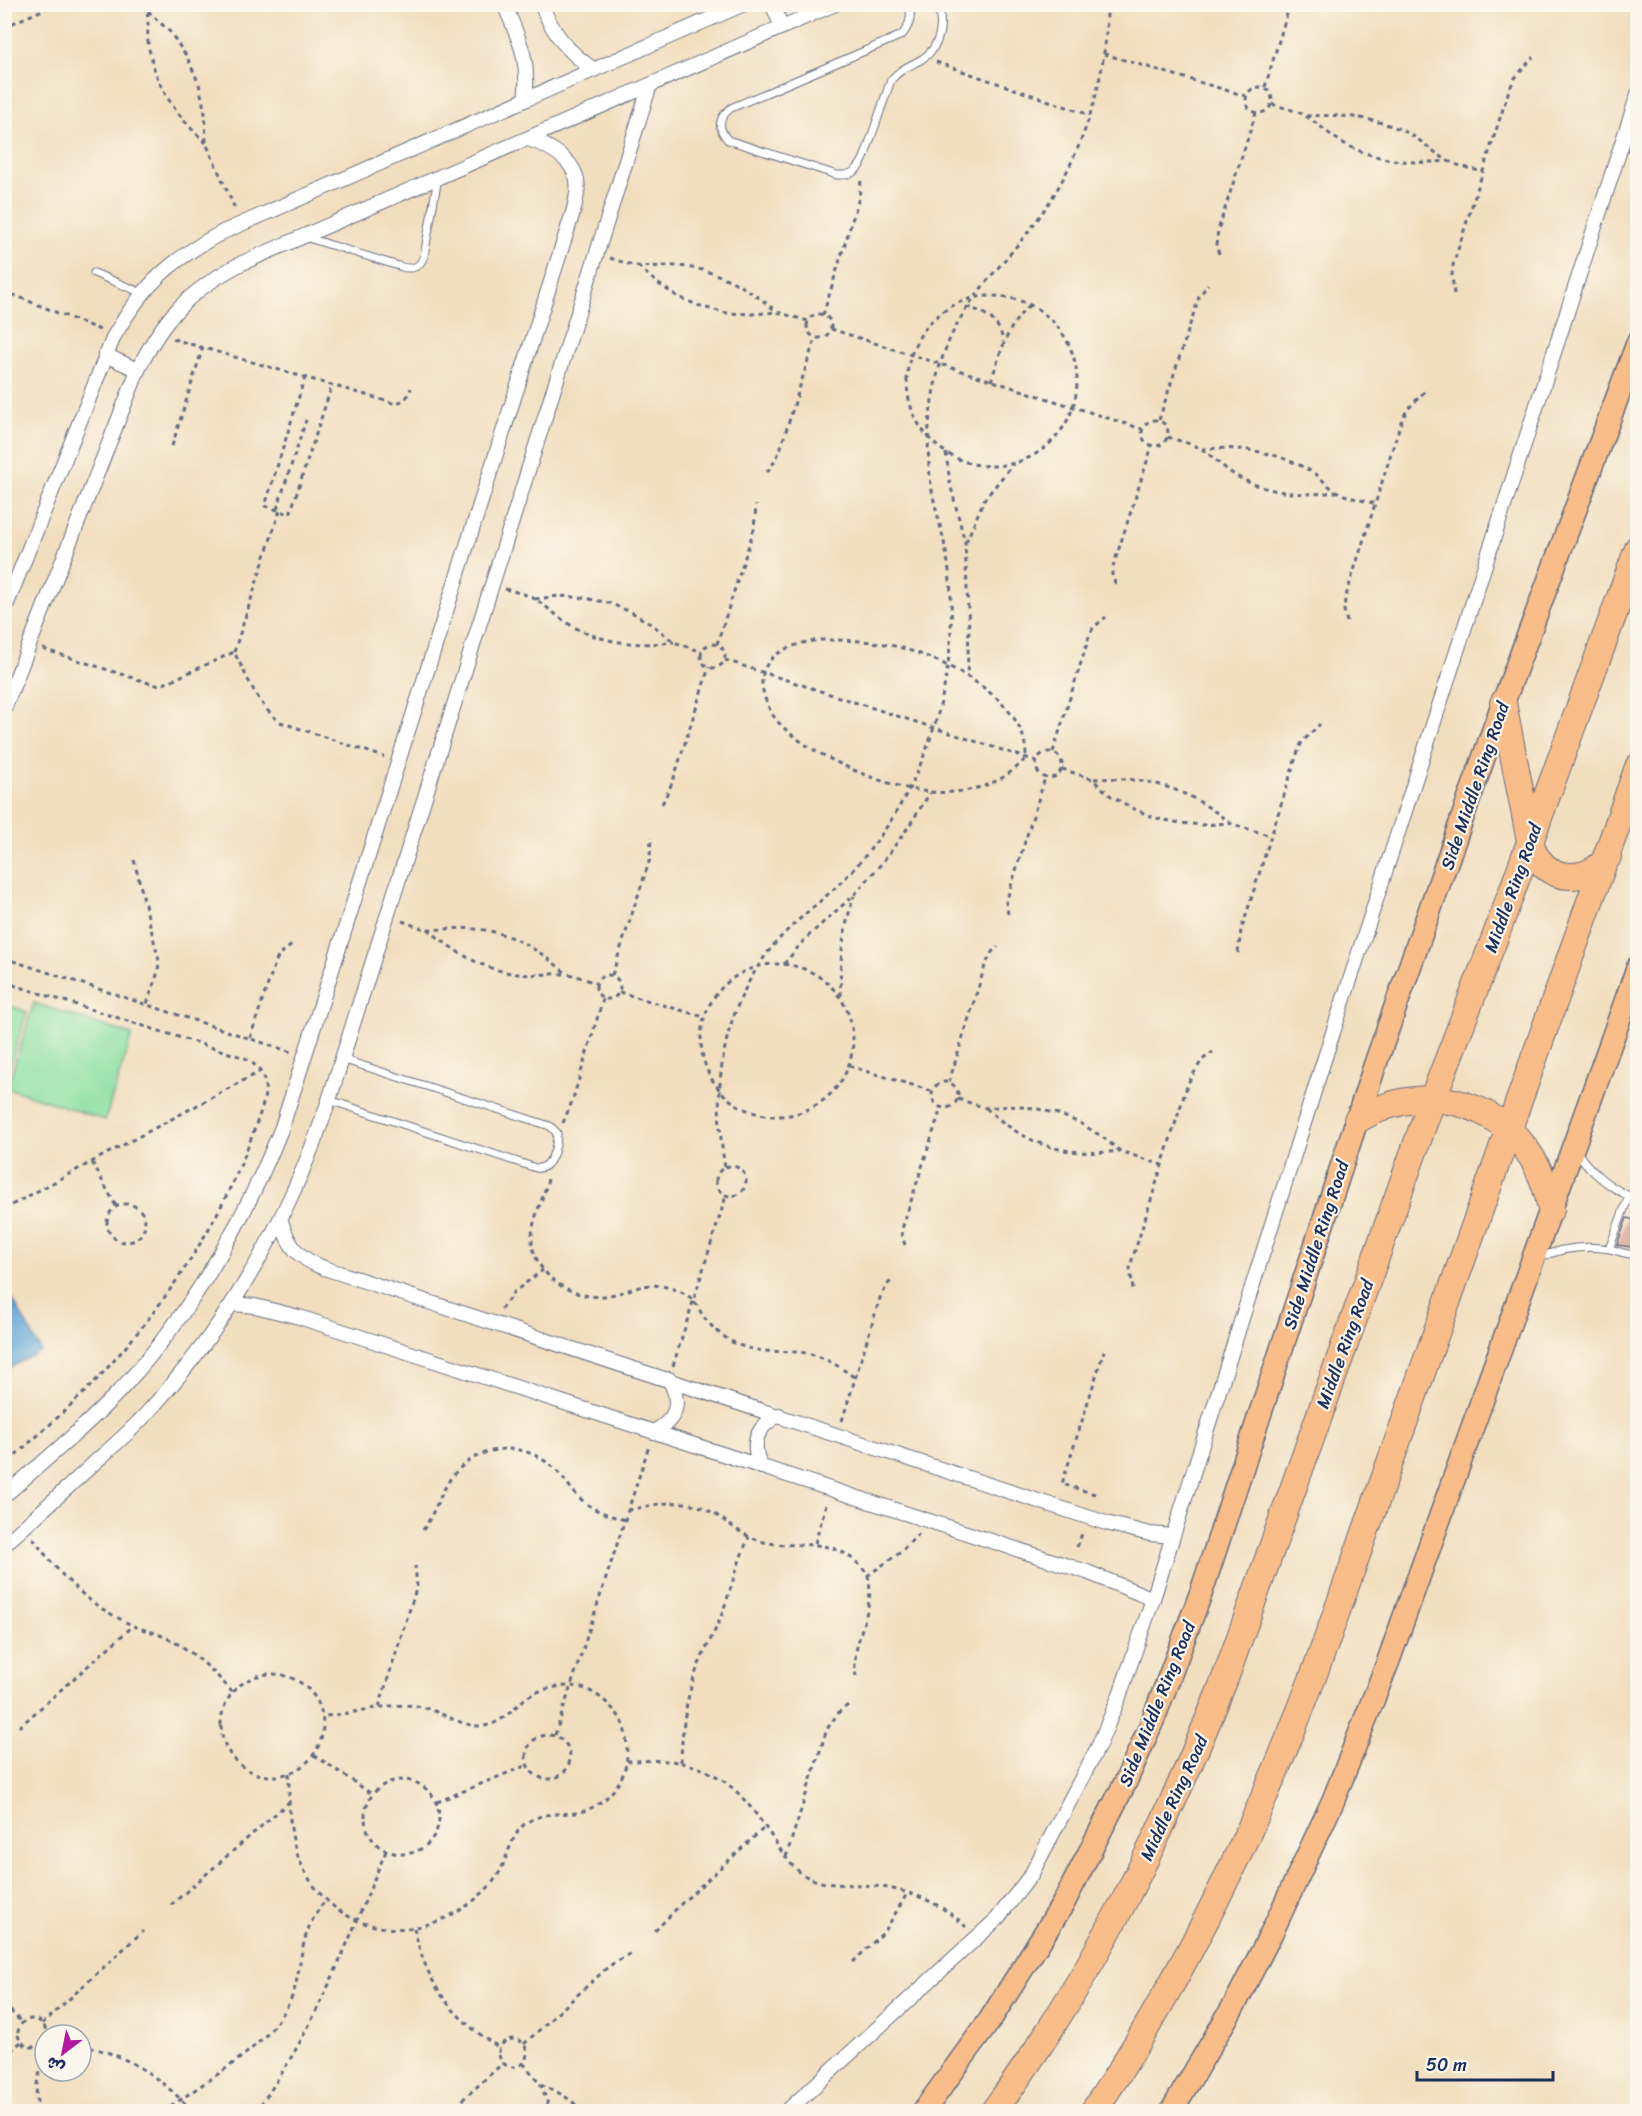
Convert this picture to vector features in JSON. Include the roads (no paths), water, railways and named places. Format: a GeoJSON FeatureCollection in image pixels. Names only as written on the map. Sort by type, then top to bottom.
{"type":"FeatureCollection","features":[{"type":"Feature","properties":{"kind":"highway","name":"Side Middle Ring Road"},"geometry":{"type":"LineString","coordinates":[[923,2112],[990,2020],[1063,1904],[1120,1793],[1153,1720],[1201,1593],[1357,1120],[1503,703],[1638,342]]}},
{"type":"Feature","properties":{"kind":"highway","name":"Middle Ring Road"},"geometry":{"type":"LineString","coordinates":[[993,2112],[1042,2040],[1109,1930],[1142,1868],[1200,1742],[1226,1677],[1433,1098],[1638,548]]}},
{"type":"Feature","properties":{"kind":"highway"},"geometry":{"type":"LineString","coordinates":[[1503,703],[1530,841],[1537,859],[1551,871],[1569,876],[1588,874],[1603,863],[1638,816]]}},
{"type":"Feature","properties":{"kind":"highway"},"geometry":{"type":"LineString","coordinates":[[1093,2112],[1180,1970],[1214,1906],[1275,1775],[1327,1639],[1638,767]]}},
{"type":"Feature","properties":{"kind":"highway"},"geometry":{"type":"LineString","coordinates":[[1171,2112],[1236,2002],[1270,1936],[1333,1801],[1388,1662],[1638,967]]}},
{"type":"Feature","properties":{"kind":"highway"},"geometry":{"type":"LineString","coordinates":[[1357,1120],[1393,1103],[1413,1099],[1433,1098],[1465,1104],[1480,1110],[1508,1128],[1524,1145],[1537,1164],[1546,1186],[1551,1209]]}},
{"type":"Feature","properties":{"kind":"street"},"geometry":{"type":"LineString","coordinates":[[504,4],[526,58],[528,79],[525,100]]}},
{"type":"Feature","properties":{"kind":"street"},"geometry":{"type":"LineString","coordinates":[[541,4],[551,28],[563,44],[594,70]]}},
{"type":"Feature","properties":{"kind":"street"},"geometry":{"type":"LineString","coordinates":[[4,611],[114,336],[142,293],[165,270],[192,248],[241,224],[744,4]]}},
{"type":"Feature","properties":{"kind":"street"},"geometry":{"type":"LineString","coordinates":[[772,4],[782,27]]}},
{"type":"Feature","properties":{"kind":"street"},"geometry":{"type":"LineString","coordinates":[[4,709],[138,370],[157,334],[189,296],[213,278],[240,264],[835,4]]}},
{"type":"Feature","properties":{"kind":"street"},"geometry":{"type":"LineString","coordinates":[[4,1545],[148,1413],[207,1341],[258,1264],[300,1181],[329,1100],[650,85]]}},
{"type":"Feature","properties":{"kind":"street"},"geometry":{"type":"LineString","coordinates":[[786,2112],[977,1939],[1009,1905],[1031,1875],[1099,1745],[1119,1697],[1153,1599],[1321,1068],[1638,94]]}},
{"type":"Feature","properties":{"kind":"street"},"geometry":{"type":"LineString","coordinates":[[4,1496],[124,1386],[153,1352],[202,1286],[227,1246],[266,1166],[282,1127],[578,192],[576,175],[564,159],[548,146],[528,138]]}},
{"type":"Feature","properties":{"kind":"street"},"geometry":{"type":"LineString","coordinates":[[105,356],[138,370]]}},
{"type":"Feature","properties":{"kind":"street"},"geometry":{"type":"LineString","coordinates":[[281,1221],[286,1237],[295,1251],[308,1262],[1117,1526],[1150,1534],[1173,1536]]}},
{"type":"Feature","properties":{"kind":"street"},"geometry":{"type":"LineString","coordinates":[[233,1304],[255,1306],[299,1317],[1087,1572],[1153,1599]]}},
{"type":"Feature","properties":{"kind":"street"},"geometry":{"type":"LineString","coordinates":[[653,1432],[664,1426],[673,1416],[676,1404],[675,1391],[669,1379]]}},
{"type":"Feature","properties":{"kind":"street"},"geometry":{"type":"LineString","coordinates":[[761,1467],[756,1455],[755,1443],[768,1421],[780,1415]]}},
{"type":"Feature","properties":{"kind":"lane"},"geometry":{"type":"LineString","coordinates":[[909,4],[911,15],[909,26],[902,35],[731,108],[723,114],[720,123],[721,133],[728,140],[837,175],[854,172],[860,166],[891,80],[899,71],[923,58],[933,49],[939,37],[941,24],[937,4]]}},
{"type":"Feature","properties":{"kind":"lane"},"geometry":{"type":"LineString","coordinates":[[302,237],[409,269],[416,267],[424,256],[438,178]]}},
{"type":"Feature","properties":{"kind":"lane"},"geometry":{"type":"LineString","coordinates":[[94,273],[142,293]]}},
{"type":"Feature","properties":{"kind":"lane"},"geometry":{"type":"LineString","coordinates":[[329,1100],[536,1168],[542,1169],[550,1161],[557,1133],[550,1126],[342,1059]]}},
{"type":"Feature","properties":{"kind":"lane"},"geometry":{"type":"LineString","coordinates":[[1573,1146],[1582,1159],[1603,1180],[1638,1200]]}},
{"type":"Feature","properties":{"kind":"lane"},"geometry":{"type":"LineString","coordinates":[[1609,1249],[1629,1196]]}},
{"type":"Feature","properties":{"kind":"lane"},"geometry":{"type":"LineString","coordinates":[[1532,1262],[1556,1251],[1569,1249],[1596,1247],[1638,1254]]}},
{"type":"Feature","properties":{"kind":"water"},"geometry":{"type":"Polygon","coordinates":[[[6,1287],[41,1351],[5,1370],[4,1288],[6,1287]]]}}]}
